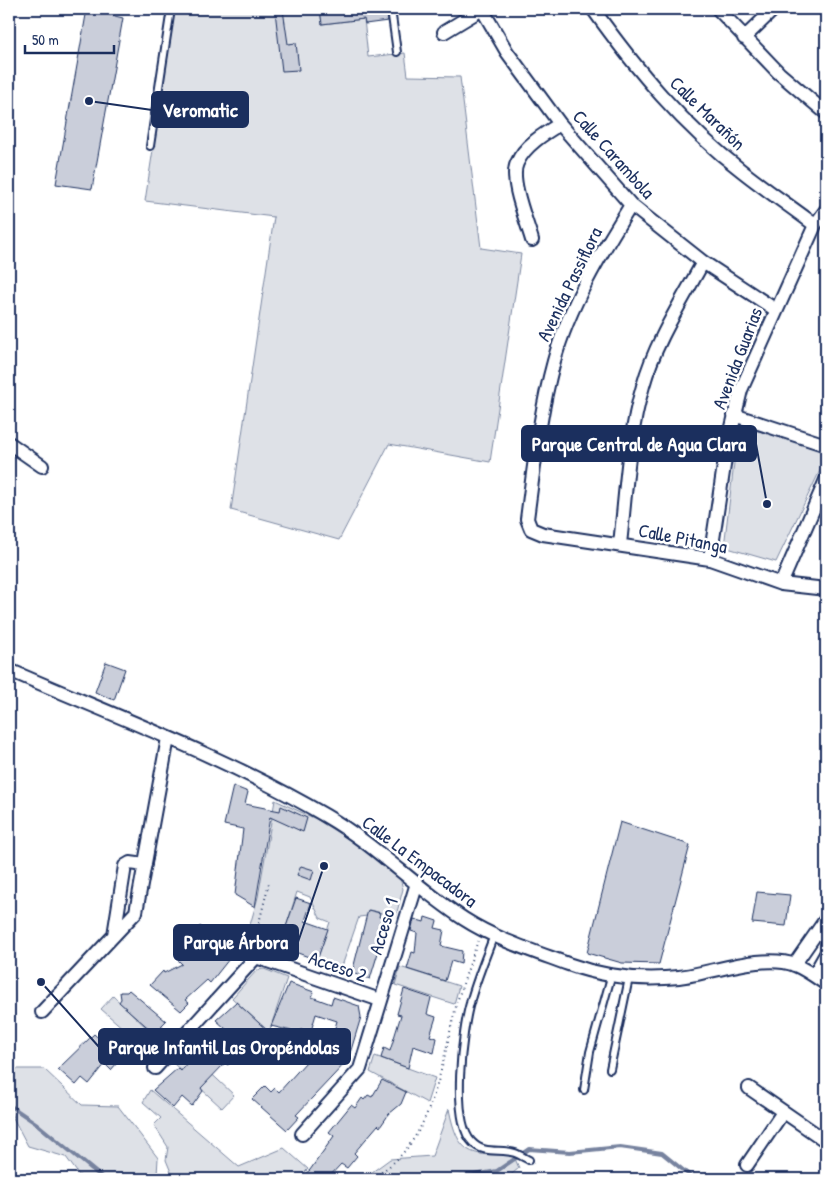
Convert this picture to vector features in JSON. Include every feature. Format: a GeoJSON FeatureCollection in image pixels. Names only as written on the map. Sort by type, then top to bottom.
{"type":"FeatureCollection","features":[{"type":"Feature","properties":{"kind":"street"},"geometry":{"type":"LineString","coordinates":[[444,32],[482,9]]}},
{"type":"Feature","properties":{"kind":"street","name":"Calle Carambola"},"geometry":{"type":"LineString","coordinates":[[482,9],[507,52],[560,124],[631,205],[703,262],[776,310]]}},
{"type":"Feature","properties":{"kind":"street","name":"Calle Marañón"},"geometry":{"type":"LineString","coordinates":[[593,9],[628,58],[703,137],[741,171],[815,225]]}},
{"type":"Feature","properties":{"kind":"street"},"geometry":{"type":"LineString","coordinates":[[718,9],[779,73],[826,113]]}},
{"type":"Feature","properties":{"kind":"street"},"geometry":{"type":"LineString","coordinates":[[744,38],[774,9]]}},
{"type":"Feature","properties":{"kind":"street"},"geometry":{"type":"LineString","coordinates":[[532,240],[516,186],[516,164],[526,150],[545,132],[560,124]]}},
{"type":"Feature","properties":{"kind":"street","name":"Avenida Passiflora"},"geometry":{"type":"LineString","coordinates":[[531,529],[527,519],[528,511],[545,399],[554,361],[565,328],[603,249],[631,205]]}},
{"type":"Feature","properties":{"kind":"street","name":"Avenida Guarias"},"geometry":{"type":"LineString","coordinates":[[710,559],[734,415],[741,390],[815,225],[826,210]]}},
{"type":"Feature","properties":{"kind":"street"},"geometry":{"type":"LineString","coordinates":[[620,544],[635,423],[643,385],[658,348],[703,262]]}},
{"type":"Feature","properties":{"kind":"street"},"geometry":{"type":"LineString","coordinates":[[734,415],[826,444]]}},
{"type":"Feature","properties":{"kind":"street"},"geometry":{"type":"LineString","coordinates":[[9,443],[42,466]]}},
{"type":"Feature","properties":{"kind":"street"},"geometry":{"type":"LineString","coordinates":[[781,584],[826,480]]}},
{"type":"Feature","properties":{"kind":"street","name":"Calle Pitanga"},"geometry":{"type":"LineString","coordinates":[[531,529],[543,534],[620,544],[710,559],[781,584],[826,589]]}},
{"type":"Feature","properties":{"kind":"street","name":"Calle La Empacadora"},"geometry":{"type":"LineString","coordinates":[[9,670],[168,738],[273,788],[326,816],[376,849],[461,917],[488,932],[569,964],[611,977],[629,978],[680,977],[770,962],[794,965],[814,975],[826,984]]}},
{"type":"Feature","properties":{"kind":"street"},"geometry":{"type":"LineString","coordinates":[[42,1012],[136,912],[168,738]]}},
{"type":"Feature","properties":{"kind":"street"},"geometry":{"type":"LineString","coordinates":[[114,935],[125,866],[130,863],[145,866]]}},
{"type":"Feature","properties":{"kind":"street","name":"Acceso 1"},"geometry":{"type":"LineString","coordinates":[[302,1134],[360,1069],[417,883]]}},
{"type":"Feature","properties":{"kind":"street"},"geometry":{"type":"LineString","coordinates":[[794,965],[826,918]]}},
{"type":"Feature","properties":{"kind":"street"},"geometry":{"type":"LineString","coordinates":[[814,975],[826,954]]}},
{"type":"Feature","properties":{"kind":"street","name":"Acceso 2"},"geometry":{"type":"LineString","coordinates":[[155,1068],[256,957],[380,1000]]}},
{"type":"Feature","properties":{"kind":"street"},"geometry":{"type":"LineString","coordinates":[[749,1088],[826,1142]]}},
{"type":"Feature","properties":{"kind":"street"},"geometry":{"type":"LineString","coordinates":[[746,1165],[783,1112]]}},
{"type":"Feature","properties":{"kind":"lane"},"geometry":{"type":"LineString","coordinates":[[150,146],[172,9]]}},
{"type":"Feature","properties":{"kind":"lane"},"geometry":{"type":"LineString","coordinates":[[391,9],[397,52]]}},
{"type":"Feature","properties":{"kind":"lane"},"geometry":{"type":"LineString","coordinates":[[488,932],[470,1002],[462,1043],[461,1109],[466,1133],[473,1144],[492,1151],[515,1153],[529,1160]]}},
{"type":"Feature","properties":{"kind":"lane"},"geometry":{"type":"LineString","coordinates":[[584,1090],[590,1052],[611,977]]}},
{"type":"Feature","properties":{"kind":"lane"},"geometry":{"type":"LineString","coordinates":[[610,1069],[629,978]]}},
{"type":"Feature","properties":{"kind":"path"},"geometry":{"type":"LineString","coordinates":[[253,949],[256,933],[259,931],[258,926],[269,883]]}},
{"type":"Feature","properties":{"kind":"path"},"geometry":{"type":"LineString","coordinates":[[368,1179],[390,1164],[409,1145],[419,1130],[431,1105],[459,998],[488,932]]}},
{"type":"Feature","properties":{"kind":"shaded area"},"geometry":{"type":"Polygon","coordinates":[[[175,9],[320,9],[322,24],[364,19],[368,57],[405,53],[408,76],[460,77],[481,248],[521,254],[490,462],[389,444],[339,540],[231,510],[274,217],[145,201],[175,9]]]}},
{"type":"Feature","properties":{"kind":"shaded area"},"geometry":{"type":"Polygon","coordinates":[[[745,431],[759,431],[820,449],[826,458],[776,562],[724,547],[737,438],[745,431]]]}},
{"type":"Feature","properties":{"kind":"shaded area"},"geometry":{"type":"Polygon","coordinates":[[[275,800],[316,819],[356,844],[400,878],[403,889],[396,916],[369,910],[367,916],[359,917],[341,969],[317,960],[330,922],[320,918],[310,897],[297,892],[278,953],[259,946],[257,950],[244,946],[258,897],[275,800]]]}},
{"type":"Feature","properties":{"kind":"shaded area"},"geometry":{"type":"Polygon","coordinates":[[[400,967],[459,986],[454,1004],[395,985],[400,967]]]}},
{"type":"Feature","properties":{"kind":"shaded area"},"geometry":{"type":"Polygon","coordinates":[[[264,969],[287,978],[269,1032],[232,998],[257,970],[264,969]]]}},
{"type":"Feature","properties":{"kind":"shaded area"},"geometry":{"type":"Polygon","coordinates":[[[113,996],[164,1044],[158,1051],[147,1049],[101,1009],[113,996]]]}},
{"type":"Feature","properties":{"kind":"shaded area"},"geometry":{"type":"Polygon","coordinates":[[[185,1049],[234,1095],[222,1108],[173,1063],[185,1049]]]}},
{"type":"Feature","properties":{"kind":"shaded area"},"geometry":{"type":"Polygon","coordinates":[[[375,1056],[435,1078],[427,1103],[370,1072],[375,1056]]]}},
{"type":"Feature","properties":{"kind":"shaded area"},"geometry":{"type":"Polygon","coordinates":[[[15,1069],[44,1069],[82,1105],[118,1106],[158,1158],[157,1175],[173,1177],[166,1160],[168,1147],[154,1125],[161,1118],[143,1102],[150,1090],[239,1167],[284,1148],[308,1169],[298,1179],[82,1179],[66,1157],[28,1146],[9,1113],[9,1077],[15,1069]]]}},
{"type":"Feature","properties":{"kind":"shaded area"},"geometry":{"type":"Polygon","coordinates":[[[449,1109],[457,1135],[468,1150],[486,1155],[513,1154],[519,1168],[506,1179],[354,1179],[368,1175],[390,1159],[432,1156],[449,1109]]]}},
{"type":"Feature","properties":{"kind":"building"},"geometry":{"type":"Polygon","coordinates":[[[87,9],[108,9],[107,14],[123,18],[92,189],[56,184],[87,9]]]}},
{"type":"Feature","properties":{"kind":"building"},"geometry":{"type":"Polygon","coordinates":[[[320,9],[386,9],[388,21],[365,24],[364,19],[322,24],[320,9]]]}},
{"type":"Feature","properties":{"kind":"building"},"geometry":{"type":"Polygon","coordinates":[[[283,10],[288,44],[296,43],[299,70],[282,71],[275,11],[283,10]]]}},
{"type":"Feature","properties":{"kind":"building"},"geometry":{"type":"Polygon","coordinates":[[[106,662],[125,669],[114,700],[95,692],[106,662]]]}},
{"type":"Feature","properties":{"kind":"building"},"geometry":{"type":"Polygon","coordinates":[[[233,786],[248,792],[245,804],[280,811],[281,806],[307,818],[303,832],[270,817],[255,907],[235,895],[243,829],[224,825],[233,786]]]}},
{"type":"Feature","properties":{"kind":"building"},"geometry":{"type":"Polygon","coordinates":[[[620,822],[690,845],[659,964],[622,963],[587,953],[620,822]]]}},
{"type":"Feature","properties":{"kind":"building"},"geometry":{"type":"Polygon","coordinates":[[[301,866],[314,870],[311,880],[297,875],[301,866]]]}},
{"type":"Feature","properties":{"kind":"building"},"geometry":{"type":"Polygon","coordinates":[[[757,892],[790,895],[786,926],[752,923],[757,892]]]}},
{"type":"Feature","properties":{"kind":"building"},"geometry":{"type":"Polygon","coordinates":[[[296,898],[311,903],[305,921],[328,929],[317,960],[295,952],[296,949],[280,944],[296,898]]]}},
{"type":"Feature","properties":{"kind":"building"},"geometry":{"type":"Polygon","coordinates":[[[368,910],[380,913],[379,917],[388,920],[370,979],[352,973],[368,910]]]}},
{"type":"Feature","properties":{"kind":"building"},"geometry":{"type":"Polygon","coordinates":[[[425,917],[437,921],[435,928],[444,930],[441,946],[462,951],[461,964],[451,961],[445,981],[407,969],[412,952],[415,953],[417,933],[411,931],[414,919],[424,922],[425,917]]]}},
{"type":"Feature","properties":{"kind":"building"},"geometry":{"type":"Polygon","coordinates":[[[200,926],[233,954],[210,983],[207,980],[185,1000],[189,1003],[181,1011],[150,985],[163,971],[164,973],[182,964],[177,959],[189,946],[185,943],[200,926]]]}},
{"type":"Feature","properties":{"kind":"building"},"geometry":{"type":"Polygon","coordinates":[[[289,983],[314,992],[312,997],[331,1004],[333,997],[359,1006],[361,1017],[348,1060],[296,1115],[299,1117],[287,1130],[252,1099],[265,1086],[271,1092],[275,1088],[279,1092],[315,1052],[325,1061],[337,1021],[316,1014],[311,1031],[301,1029],[300,1033],[271,1026],[289,983]]]}},
{"type":"Feature","properties":{"kind":"building"},"geometry":{"type":"Polygon","coordinates":[[[404,989],[431,998],[427,1014],[436,1017],[430,1036],[437,1038],[434,1053],[413,1046],[408,1068],[381,1058],[384,1048],[390,1051],[401,1015],[397,1014],[404,989]]]}},
{"type":"Feature","properties":{"kind":"building"},"geometry":{"type":"Polygon","coordinates":[[[129,990],[166,1021],[161,1026],[169,1033],[162,1040],[119,1002],[121,999],[120,992],[127,992],[129,990]]]}},
{"type":"Feature","properties":{"kind":"building"},"geometry":{"type":"Polygon","coordinates":[[[236,1002],[270,1033],[258,1046],[254,1043],[245,1057],[240,1052],[228,1065],[225,1063],[201,1088],[203,1091],[192,1106],[182,1097],[173,1108],[153,1090],[178,1068],[181,1071],[194,1053],[197,1056],[205,1047],[208,1049],[222,1035],[226,1029],[216,1020],[236,1002]]]}},
{"type":"Feature","properties":{"kind":"building"},"geometry":{"type":"Polygon","coordinates":[[[119,1027],[136,1042],[125,1057],[123,1056],[111,1070],[105,1064],[89,1084],[82,1078],[76,1085],[58,1069],[94,1034],[107,1046],[119,1027]]]}},
{"type":"Feature","properties":{"kind":"building"},"geometry":{"type":"Polygon","coordinates":[[[382,1080],[406,1092],[401,1104],[389,1114],[380,1127],[378,1125],[354,1153],[357,1156],[347,1168],[341,1164],[327,1179],[299,1179],[310,1170],[334,1136],[329,1132],[351,1105],[355,1108],[362,1098],[364,1100],[368,1095],[372,1097],[382,1080]]]}},
{"type":"Feature","properties":{"kind":"waterway"},"geometry":{"type":"LineString","coordinates":[[9,1105],[37,1124],[104,1179]]}},
{"type":"Feature","properties":{"kind":"waterway"},"geometry":{"type":"LineString","coordinates":[[452,1179],[497,1171],[529,1149],[570,1152],[620,1147],[662,1153],[694,1179]]}},
{"type":"Feature","properties":{"kind":"place","name":"Veromatic"},"geometry":{"type":"Point","coordinates":[89,101]}},
{"type":"Feature","properties":{"kind":"place","name":"Parque Central de Agua Clara"},"geometry":{"type":"Point","coordinates":[767,504]}},
{"type":"Feature","properties":{"kind":"place","name":"Parque Árbora"},"geometry":{"type":"Point","coordinates":[324,866]}},
{"type":"Feature","properties":{"kind":"place","name":"Parque Infantil Las Oropéndolas"},"geometry":{"type":"Point","coordinates":[41,982]}}]}
